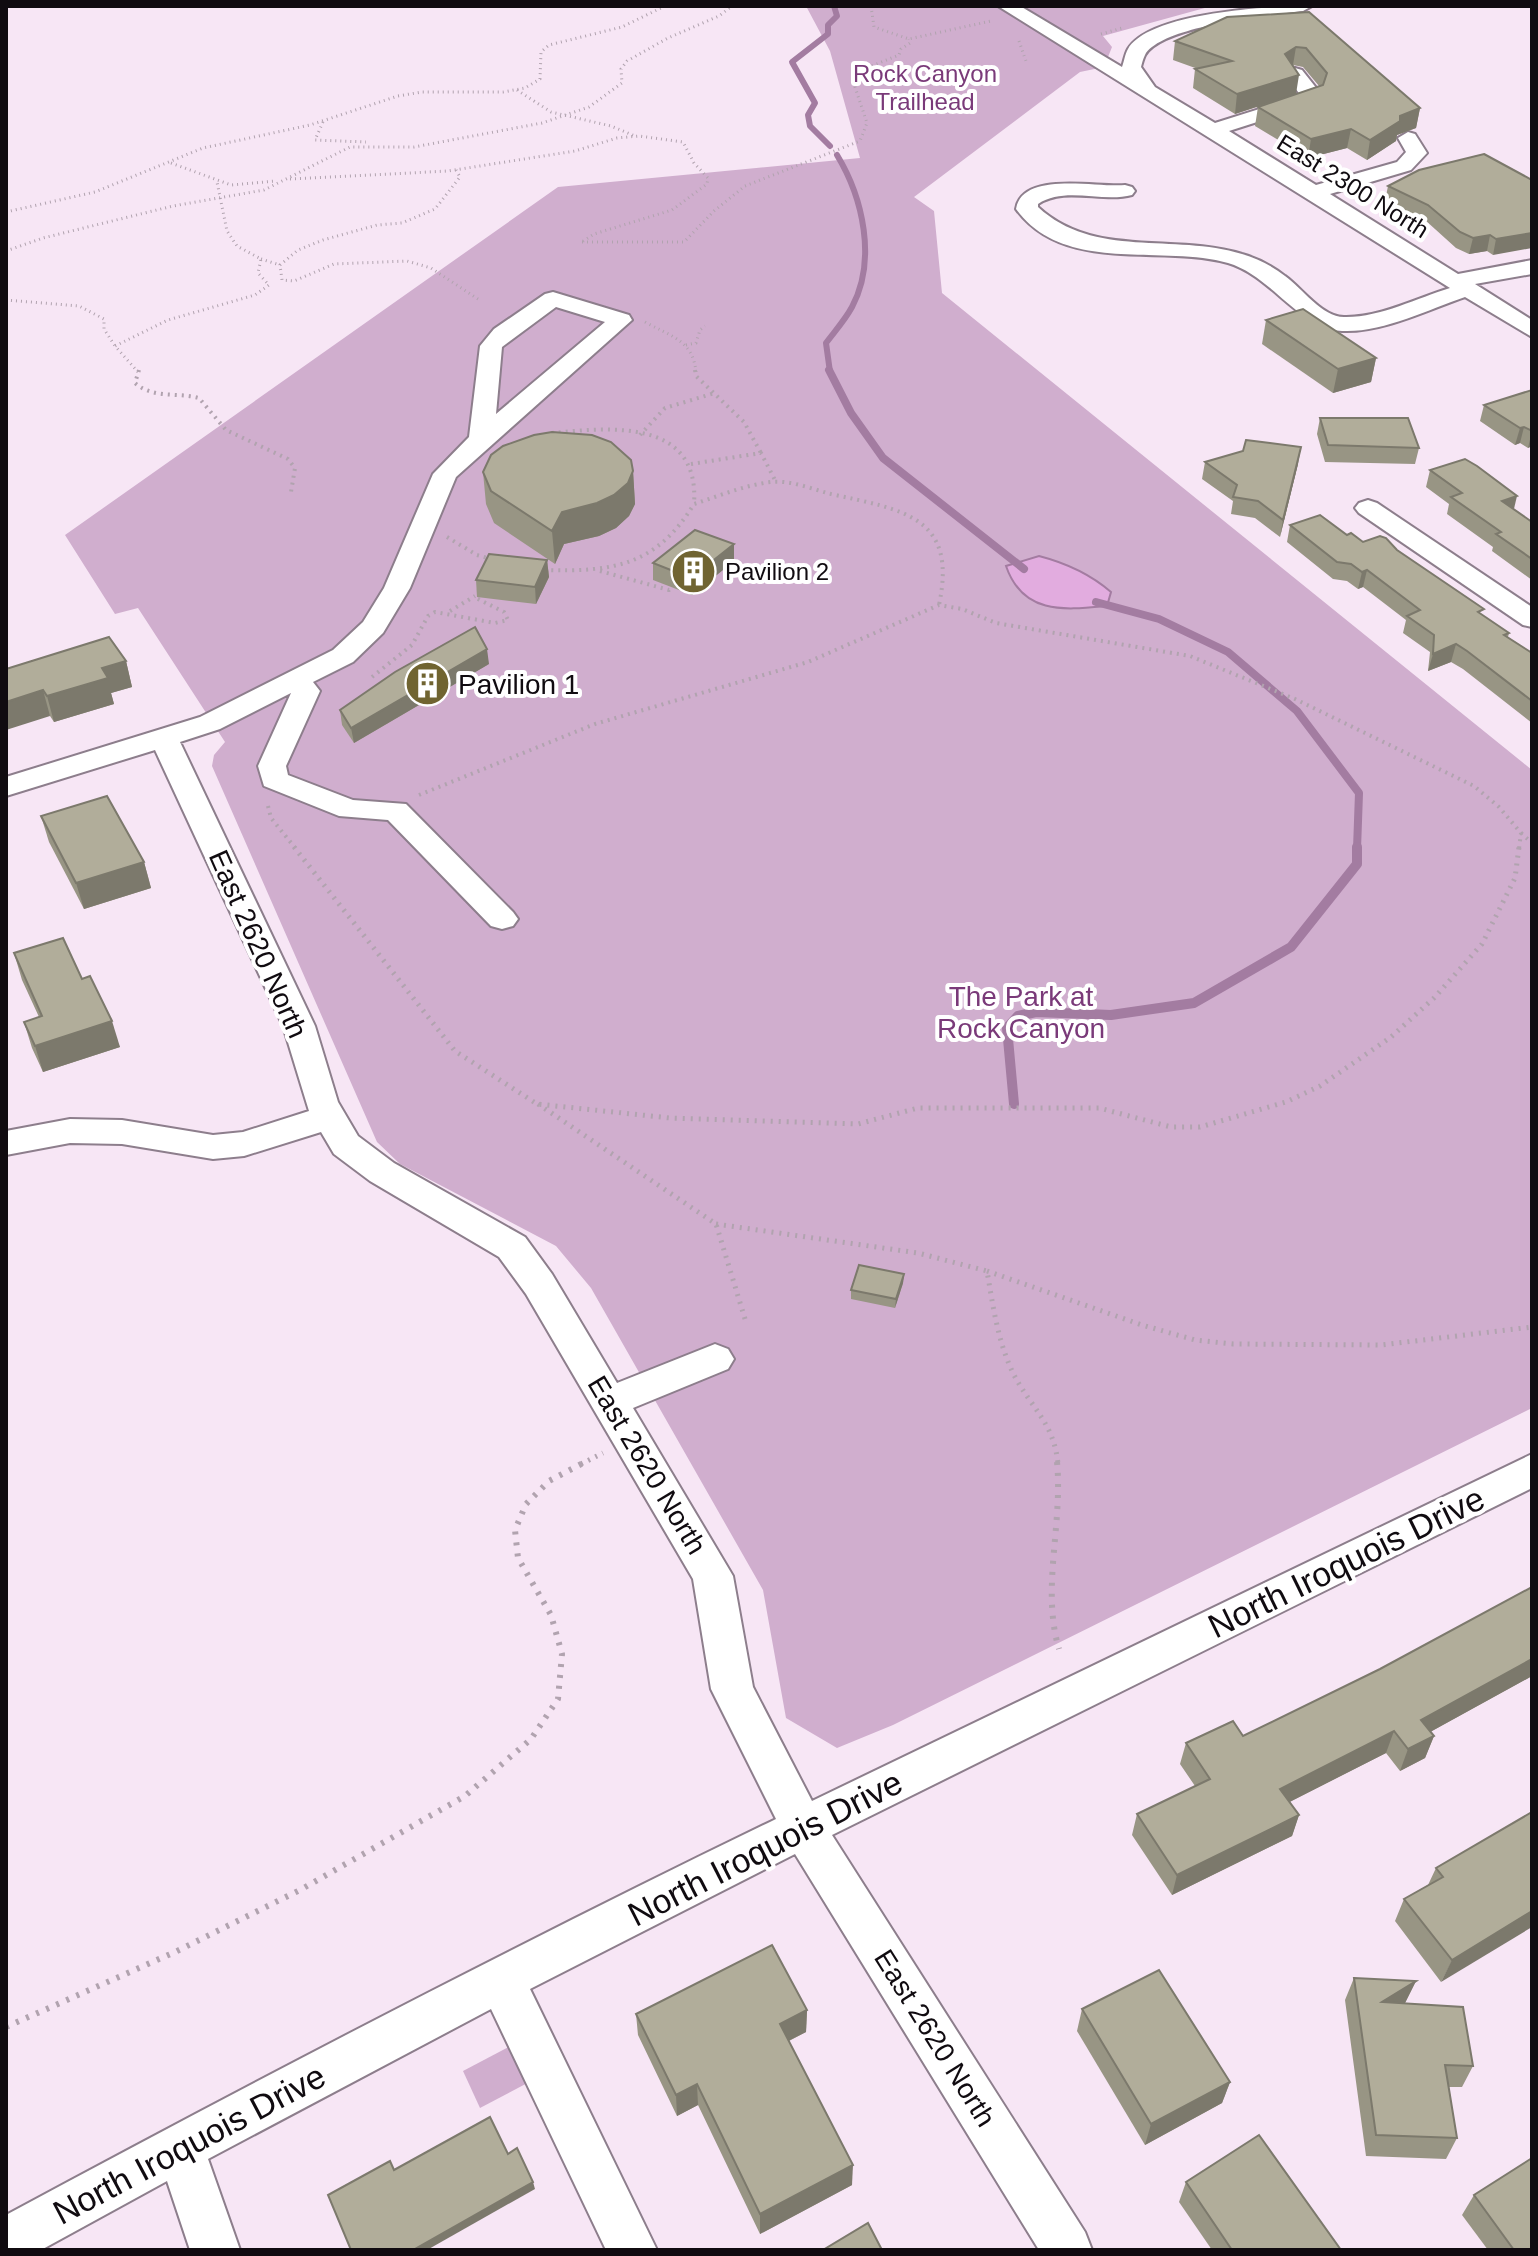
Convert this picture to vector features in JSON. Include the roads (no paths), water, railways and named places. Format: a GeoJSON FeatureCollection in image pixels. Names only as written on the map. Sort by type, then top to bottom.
{"type":"FeatureCollection","features":[{"type":"Feature","properties":{"kind":"street"},"geometry":{"type":"LineString","coordinates":[[1146,88],[1133,75],[1131,63],[1138,46],[1148,39],[1189,26],[1303,6]]}},
{"type":"Feature","properties":{"kind":"street","name":"East 2300 North"},"geometry":{"type":"LineString","coordinates":[[1000,13],[1146,88],[1532,330]]}},
{"type":"Feature","properties":{"kind":"street"},"geometry":{"type":"LineString","coordinates":[[1213,130],[1310,99],[1311,94],[1295,74]]}},
{"type":"Feature","properties":{"kind":"street"},"geometry":{"type":"LineString","coordinates":[[1313,192],[1404,166],[1417,153],[1408,138]]}},
{"type":"Feature","properties":{"kind":"street"},"geometry":{"type":"LineString","coordinates":[[1125,191],[1104,194],[1055,188],[1036,193],[1028,201],[1027,209],[1049,230],[1099,245],[1208,252],[1235,258],[1282,284],[1316,314],[1342,324],[1381,316],[1462,285],[1532,267]]}},
{"type":"Feature","properties":{"kind":"street"},"geometry":{"type":"LineString","coordinates":[[6,787],[210,723],[299,681],[343,656],[373,627],[397,588],[445,474],[481,439],[621,320],[553,299],[502,334],[491,346],[481,439]]}},
{"type":"Feature","properties":{"kind":"street"},"geometry":{"type":"LineString","coordinates":[[1368,508],[1532,619]]}},
{"type":"Feature","properties":{"kind":"street"},"geometry":{"type":"LineString","coordinates":[[299,681],[306,691],[272,766],[272,776],[278,783],[349,809],[362,812],[391,808],[502,919]]}},
{"type":"Feature","properties":{"kind":"street","name":"East 2620 North"},"geometry":{"type":"LineString","coordinates":[[164,739],[299,1026],[321,1103],[329,1117],[346,1145],[382,1172],[512,1247],[539,1284],[713,1576],[732,1689],[803,1828],[1067,2250]]}},
{"type":"Feature","properties":{"kind":"street"},"geometry":{"type":"LineString","coordinates":[[6,1143],[70,1131],[122,1132],[213,1147],[244,1144],[329,1117]]}},
{"type":"Feature","properties":{"kind":"street"},"geometry":{"type":"LineString","coordinates":[[609,1402],[715,1359]]}},
{"type":"Feature","properties":{"kind":"street","name":"North Iroquois Drive"},"geometry":{"type":"LineString","coordinates":[[6,2242],[179,2147],[803,1828],[1532,1470]]}},
{"type":"Feature","properties":{"kind":"street"},"geometry":{"type":"LineString","coordinates":[[502,1981],[632,2250]]}},
{"type":"Feature","properties":{"kind":"street"},"geometry":{"type":"LineString","coordinates":[[179,2147],[215,2250]]}},
{"type":"Feature","properties":{"kind":"waterway"},"geometry":{"type":"LineString","coordinates":[[830,146],[810,126],[808,115],[815,103],[792,62],[828,34],[828,25],[837,16],[834,6]]}},
{"type":"Feature","properties":{"kind":"waterway"},"geometry":{"type":"LineString","coordinates":[[830,372],[826,343],[852,307],[860,289],[865,250],[860,210],[837,155]]}},
{"type":"Feature","properties":{"kind":"waterway"},"geometry":{"type":"LineString","coordinates":[[830,372],[851,413],[883,458],[1024,569]]}},
{"type":"Feature","properties":{"kind":"waterway"},"geometry":{"type":"LineString","coordinates":[[1096,602],[1159,619],[1228,652],[1297,711],[1359,793],[1357,849]]}},
{"type":"Feature","properties":{"kind":"waterway"},"geometry":{"type":"LineString","coordinates":[[1014,1104],[1007,1028],[1018,1016],[1036,1012],[1111,1015],[1194,1003],[1291,947],[1357,864],[1357,849]]}},
{"type":"Feature","properties":{"kind":"place","name":"Pavilion 2"},"geometry":{"type":"Point","coordinates":[694,571]}},
{"type":"Feature","properties":{"kind":"place","name":"Pavilion 1"},"geometry":{"type":"Point","coordinates":[427,684]}},
{"type":"Feature","properties":{"kind":"park label","name":"Rock Canyon Trailhead"},"geometry":{"type":"Point","coordinates":[925,87]}},
{"type":"Feature","properties":{"kind":"park label","name":"The Park at Rock Canyon"},"geometry":{"type":"Point","coordinates":[1021,1012]}}]}
